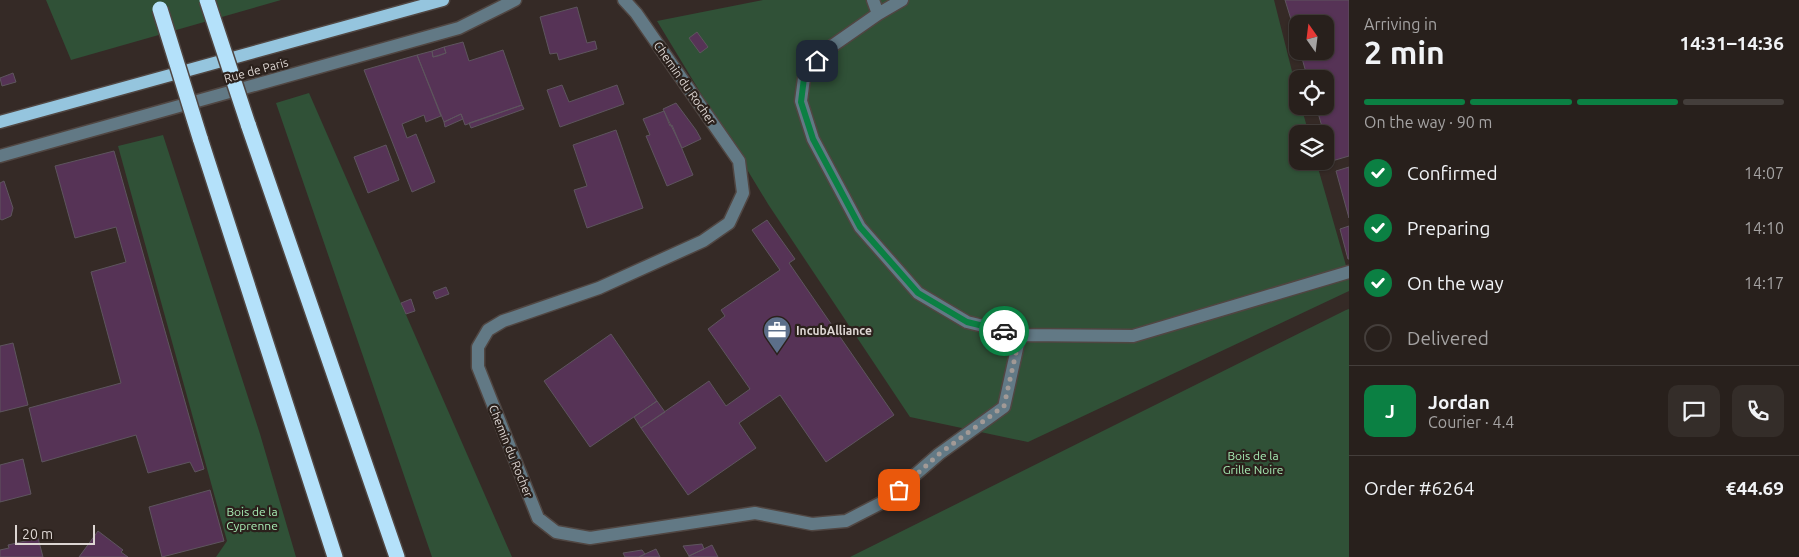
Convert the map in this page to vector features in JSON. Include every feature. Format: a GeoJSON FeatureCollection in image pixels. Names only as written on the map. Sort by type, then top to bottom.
{"type":"FeatureCollection","features":[{"type":"Feature","properties":{"kind":"highway"},"geometry":{"type":"LineString","coordinates":[[207,0],[397,557]]}},
{"type":"Feature","properties":{"kind":"highway"},"geometry":{"type":"LineString","coordinates":[[158,5],[335,557]]}},
{"type":"Feature","properties":{"kind":"main road","name":"Rue de Paris"},"geometry":{"type":"LineString","coordinates":[[0,122],[443,0]]}},
{"type":"Feature","properties":{"kind":"street","name":"Rue de Paris"},"geometry":{"type":"LineString","coordinates":[[0,156],[459,28],[515,0]]}},
{"type":"Feature","properties":{"kind":"street","name":"Chemin du Rocher"},"geometry":{"type":"LineString","coordinates":[[624,0],[636,13],[739,161],[742,193],[729,223],[702,240],[599,288],[503,321],[488,330],[478,347],[478,367],[538,518],[556,532],[590,538],[756,513],[812,524],[846,520],[885,502],[939,454],[1004,406],[1020,335]]}},
{"type":"Feature","properties":{"kind":"street"},"geometry":{"type":"LineString","coordinates":[[873,0],[878,14]]}},
{"type":"Feature","properties":{"kind":"street"},"geometry":{"type":"LineString","coordinates":[[902,0],[878,14],[822,53],[804,78],[801,102],[813,139],[860,227],[918,293],[967,322],[1020,335],[1133,336],[1349,272]]}},
{"type":"Feature","properties":{"kind":"green space"},"geometry":{"type":"Polygon","coordinates":[[[46,0],[281,0],[71,60],[46,0]]]}},
{"type":"Feature","properties":{"kind":"green space"},"geometry":{"type":"Polygon","coordinates":[[[763,0],[1274,0],[1292,70],[1289,70],[1289,115],[1304,115],[1306,125],[1289,125],[1289,170],[1319,170],[1349,276],[1349,291],[1028,442],[910,417],[768,204],[657,21],[763,0]]]}},
{"type":"Feature","properties":{"kind":"green space"},"geometry":{"type":"Polygon","coordinates":[[[309,93],[512,557],[432,557],[276,103],[309,93]]]}},
{"type":"Feature","properties":{"kind":"green space","name":"Bois de la Cyprenne"},"geometry":{"type":"Polygon","coordinates":[[[163,135],[260,434],[296,557],[216,557],[227,541],[118,146],[163,135]]]}},
{"type":"Feature","properties":{"kind":"green space","name":"Bois de la Grille Noire"},"geometry":{"type":"Polygon","coordinates":[[[1349,309],[1349,557],[850,557],[1346,310],[1349,309]]]}},
{"type":"Feature","properties":{"kind":"building"},"geometry":{"type":"Polygon","coordinates":[[[1285,0],[1349,0],[1349,156],[1334,160],[1334,125],[1322,125],[1319,115],[1334,115],[1334,70],[1305,70],[1303,60],[1334,60],[1334,15],[1290,15],[1285,0]]]}},
{"type":"Feature","properties":{"kind":"building"},"geometry":{"type":"Polygon","coordinates":[[[577,7],[587,43],[595,41],[597,49],[559,60],[557,53],[550,54],[540,17],[577,7]]]}},
{"type":"Feature","properties":{"kind":"building"},"geometry":{"type":"Polygon","coordinates":[[[697,32],[708,47],[700,53],[689,38],[697,32]]]}},
{"type":"Feature","properties":{"kind":"building"},"geometry":{"type":"Polygon","coordinates":[[[463,42],[469,61],[503,50],[522,105],[465,125],[461,114],[444,122],[417,55],[432,51],[433,57],[438,56],[446,53],[444,47],[463,42]]]}},
{"type":"Feature","properties":{"kind":"building"},"geometry":{"type":"Polygon","coordinates":[[[444,47],[446,53],[433,57],[432,51],[444,47]]]}},
{"type":"Feature","properties":{"kind":"building"},"geometry":{"type":"Polygon","coordinates":[[[417,55],[441,116],[426,122],[424,115],[402,124],[407,138],[416,134],[435,182],[412,192],[364,70],[417,55]]]}},
{"type":"Feature","properties":{"kind":"building"},"geometry":{"type":"Polygon","coordinates":[[[13,73],[16,82],[2,86],[0,78],[13,73]]]}},
{"type":"Feature","properties":{"kind":"building"},"geometry":{"type":"Polygon","coordinates":[[[562,85],[569,102],[617,85],[624,104],[560,127],[547,90],[562,85]]]}},
{"type":"Feature","properties":{"kind":"building"},"geometry":{"type":"Polygon","coordinates":[[[676,103],[701,139],[682,148],[663,109],[676,103]]]}},
{"type":"Feature","properties":{"kind":"building"},"geometry":{"type":"Polygon","coordinates":[[[522,105],[524,109],[471,128],[469,123],[522,105]]]}},
{"type":"Feature","properties":{"kind":"building"},"geometry":{"type":"Polygon","coordinates":[[[664,111],[670,126],[672,125],[693,175],[667,186],[646,136],[650,135],[643,119],[664,111]]]}},
{"type":"Feature","properties":{"kind":"building"},"geometry":{"type":"Polygon","coordinates":[[[461,114],[463,119],[445,127],[444,122],[461,114]]]}},
{"type":"Feature","properties":{"kind":"building"},"geometry":{"type":"Polygon","coordinates":[[[616,130],[643,208],[587,228],[574,190],[587,186],[573,145],[616,130]]]}},
{"type":"Feature","properties":{"kind":"building"},"geometry":{"type":"Polygon","coordinates":[[[386,145],[399,180],[368,193],[354,157],[386,145]]]}},
{"type":"Feature","properties":{"kind":"building"},"geometry":{"type":"Polygon","coordinates":[[[114,151],[204,469],[195,472],[190,462],[148,473],[136,435],[42,462],[29,408],[121,383],[91,272],[126,262],[116,227],[75,238],[55,166],[114,151]]]}},
{"type":"Feature","properties":{"kind":"building"},"geometry":{"type":"Polygon","coordinates":[[[1349,167],[1349,218],[1336,171],[1349,167]]]}},
{"type":"Feature","properties":{"kind":"building"},"geometry":{"type":"Polygon","coordinates":[[[4,181],[13,208],[11,216],[2,220],[0,219],[0,183],[4,181]]]}},
{"type":"Feature","properties":{"kind":"building"},"geometry":{"type":"Polygon","coordinates":[[[767,220],[795,259],[789,263],[894,415],[826,462],[780,395],[739,423],[756,448],[688,495],[641,428],[709,381],[726,406],[750,389],[708,329],[725,316],[721,310],[780,270],[752,230],[767,220]]]}},
{"type":"Feature","properties":{"kind":"building"},"geometry":{"type":"Polygon","coordinates":[[[1349,226],[1349,259],[1348,259],[1340,229],[1349,226]]]}},
{"type":"Feature","properties":{"kind":"building"},"geometry":{"type":"Polygon","coordinates":[[[446,287],[449,294],[436,299],[433,292],[446,287]]]}},
{"type":"Feature","properties":{"kind":"building"},"geometry":{"type":"Polygon","coordinates":[[[411,299],[415,311],[406,314],[401,303],[411,299]]]}},
{"type":"Feature","properties":{"kind":"building"},"geometry":{"type":"Polygon","coordinates":[[[611,334],[657,401],[590,447],[544,381],[611,334]]]}},
{"type":"Feature","properties":{"kind":"building"},"geometry":{"type":"Polygon","coordinates":[[[13,343],[28,405],[0,412],[0,346],[13,343]]]}},
{"type":"Feature","properties":{"kind":"building"},"geometry":{"type":"Polygon","coordinates":[[[657,401],[665,412],[641,428],[634,417],[657,401]]]}},
{"type":"Feature","properties":{"kind":"building"},"geometry":{"type":"Polygon","coordinates":[[[23,459],[31,494],[0,502],[0,465],[23,459]]]}},
{"type":"Feature","properties":{"kind":"building"},"geometry":{"type":"Polygon","coordinates":[[[210,490],[224,541],[162,557],[149,507],[210,490]]]}},
{"type":"Feature","properties":{"kind":"building"},"geometry":{"type":"Polygon","coordinates":[[[98,531],[123,550],[121,552],[128,557],[79,557],[98,531]]]}},
{"type":"Feature","properties":{"kind":"building"},"geometry":{"type":"Polygon","coordinates":[[[38,538],[43,557],[0,557],[0,550],[9,548],[8,545],[38,538]]]}},
{"type":"Feature","properties":{"kind":"building"},"geometry":{"type":"Polygon","coordinates":[[[702,544],[704,549],[689,556],[683,546],[702,544]]]}},
{"type":"Feature","properties":{"kind":"building"},"geometry":{"type":"Polygon","coordinates":[[[712,545],[718,557],[689,557],[689,556],[712,545]]]}},
{"type":"Feature","properties":{"kind":"building"},"geometry":{"type":"Polygon","coordinates":[[[656,549],[660,557],[639,557],[645,554],[656,549]]]}},
{"type":"Feature","properties":{"kind":"building"},"geometry":{"type":"Polygon","coordinates":[[[642,550],[645,554],[639,557],[625,557],[623,553],[642,550]]]}},
{"type":"Feature","properties":{"kind":"way so far"},"geometry":{"type":"LineString","coordinates":[[899,490],[939,454],[1004,406],[1020,335],[1004,331]]}},
{"type":"Feature","properties":{"kind":"place","name":"IncubAlliance"},"geometry":{"type":"Point","coordinates":[777,354]}},
{"type":"Feature","properties":{"kind":"route"},"geometry":{"type":"LineString","coordinates":[[817,61],[804,78],[801,102],[813,139],[860,227],[918,293],[967,322],[1004,331]]}}]}
